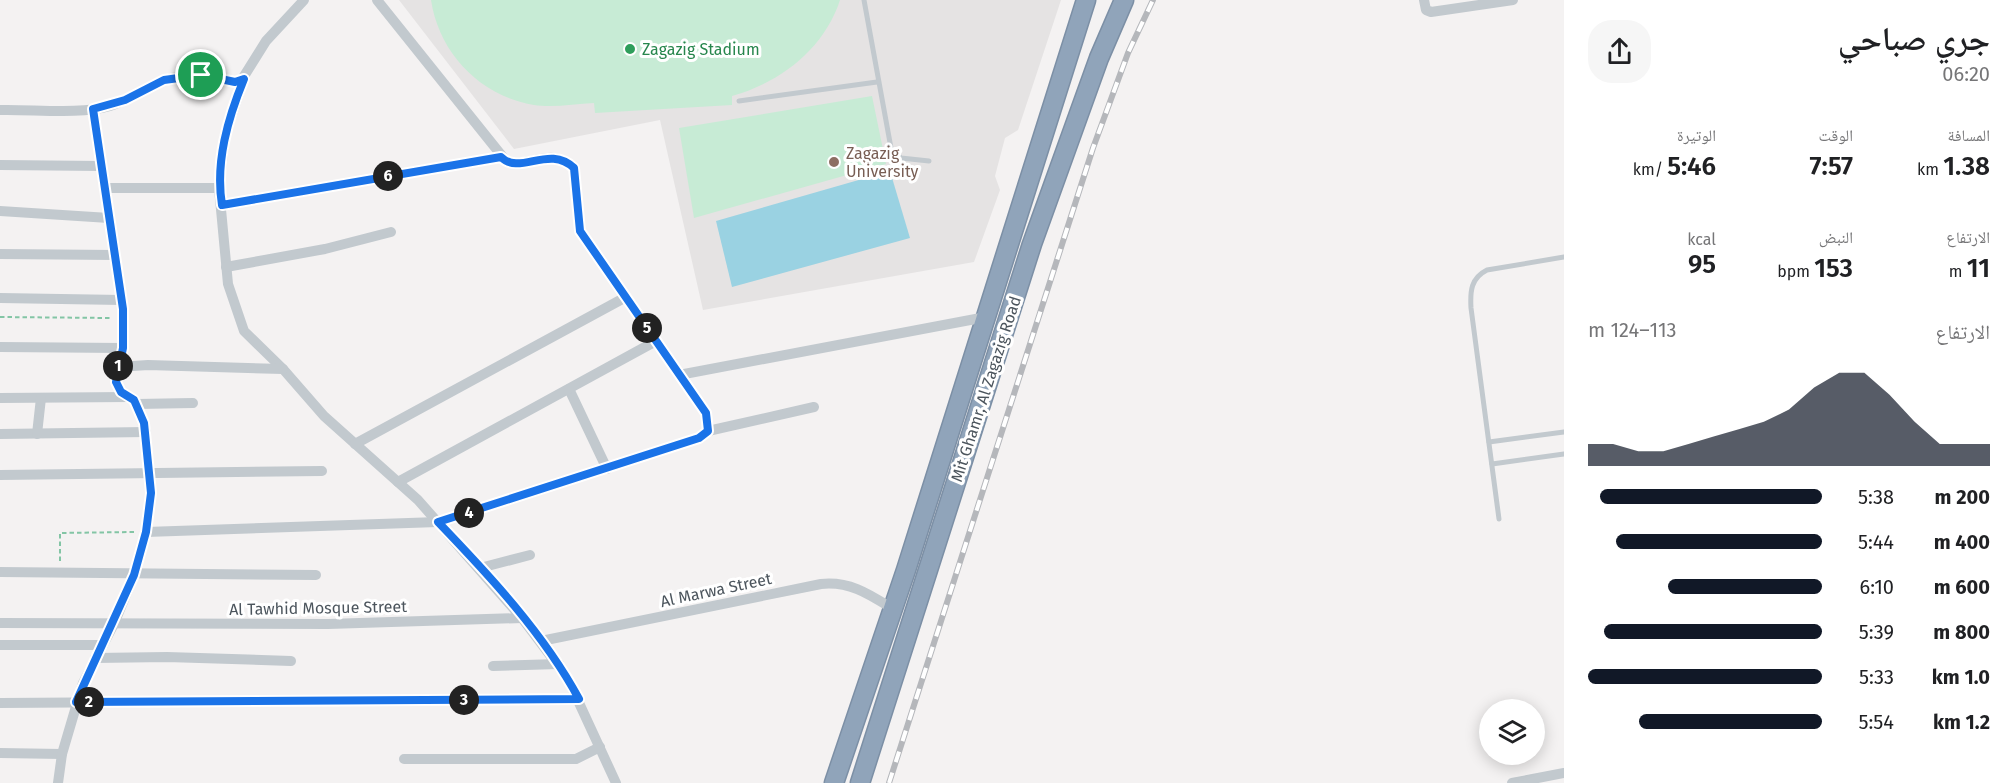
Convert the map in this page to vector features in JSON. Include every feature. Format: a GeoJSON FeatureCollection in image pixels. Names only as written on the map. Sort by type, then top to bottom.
{"type":"FeatureCollection","features":[{"type":"Feature","properties":{"kind":"highway","name":"Mit Ghamr, Al Zagazig Road"},"geometry":{"type":"LineString","coordinates":[[834,783],[893,609],[1086,0]]}},
{"type":"Feature","properties":{"kind":"highway","name":"Mit Ghamr, Al Zagazig Road"},"geometry":{"type":"LineString","coordinates":[[860,783],[1032,244],[1095,68],[1124,0]]}},
{"type":"Feature","properties":{"kind":"street"},"geometry":{"type":"LineString","coordinates":[[304,0],[266,41],[244,79],[225,135],[219,188],[225,267],[232,300],[244,331],[283,369],[324,416],[398,482],[438,522],[541,641],[559,664],[579,699],[616,783]]}},
{"type":"Feature","properties":{"kind":"street"},"geometry":{"type":"LineString","coordinates":[[377,0],[501,157],[515,164],[555,157],[563,159],[574,168],[580,231],[706,413],[708,431]]}},
{"type":"Feature","properties":{"kind":"street"},"geometry":{"type":"LineString","coordinates":[[1424,0],[1426,10],[1431,12],[1513,0]]}},
{"type":"Feature","properties":{"kind":"street"},"geometry":{"type":"LineString","coordinates":[[0,110],[93,109],[125,100],[164,80],[180,76],[201,75],[235,82],[244,79]]}},
{"type":"Feature","properties":{"kind":"street"},"geometry":{"type":"LineString","coordinates":[[58,783],[62,754],[76,702],[95,658],[114,624],[134,575],[146,532],[151,474],[146,432],[134,401],[117,388],[118,367],[123,348],[122,300],[93,109]]}},
{"type":"Feature","properties":{"kind":"street"},"geometry":{"type":"LineString","coordinates":[[222,205],[501,157]]}},
{"type":"Feature","properties":{"kind":"street"},"geometry":{"type":"LineString","coordinates":[[0,165],[101,166]]}},
{"type":"Feature","properties":{"kind":"street"},"geometry":{"type":"LineString","coordinates":[[105,188],[219,188]]}},
{"type":"Feature","properties":{"kind":"street"},"geometry":{"type":"LineString","coordinates":[[0,211],[110,218]]}},
{"type":"Feature","properties":{"kind":"street"},"geometry":{"type":"LineString","coordinates":[[225,267],[325,249],[391,232]]}},
{"type":"Feature","properties":{"kind":"street"},"geometry":{"type":"LineString","coordinates":[[0,254],[115,255]]}},
{"type":"Feature","properties":{"kind":"street"},"geometry":{"type":"LineString","coordinates":[[355,444],[626,297]]}},
{"type":"Feature","properties":{"kind":"street"},"geometry":{"type":"LineString","coordinates":[[0,298],[122,300]]}},
{"type":"Feature","properties":{"kind":"street"},"geometry":{"type":"LineString","coordinates":[[679,375],[986,316]]}},
{"type":"Feature","properties":{"kind":"street"},"geometry":{"type":"LineString","coordinates":[[398,482],[657,341]]}},
{"type":"Feature","properties":{"kind":"street"},"geometry":{"type":"LineString","coordinates":[[0,347],[123,348]]}},
{"type":"Feature","properties":{"kind":"street"},"geometry":{"type":"LineString","coordinates":[[118,367],[148,365],[283,369]]}},
{"type":"Feature","properties":{"kind":"street"},"geometry":{"type":"LineString","coordinates":[[569,389],[607,469]]}},
{"type":"Feature","properties":{"kind":"street"},"geometry":{"type":"LineString","coordinates":[[0,398],[193,403]]}},
{"type":"Feature","properties":{"kind":"street"},"geometry":{"type":"LineString","coordinates":[[37,434],[41,398]]}},
{"type":"Feature","properties":{"kind":"street"},"geometry":{"type":"LineString","coordinates":[[146,532],[438,522],[699,438],[708,431],[814,407]]}},
{"type":"Feature","properties":{"kind":"street"},"geometry":{"type":"LineString","coordinates":[[0,434],[146,432]]}},
{"type":"Feature","properties":{"kind":"street"},"geometry":{"type":"LineString","coordinates":[[0,475],[322,471]]}},
{"type":"Feature","properties":{"kind":"street"},"geometry":{"type":"LineString","coordinates":[[480,568],[530,555]]}},
{"type":"Feature","properties":{"kind":"street"},"geometry":{"type":"LineString","coordinates":[[0,572],[316,575]]}},
{"type":"Feature","properties":{"kind":"street","name":"Al Marwa Street"},"geometry":{"type":"LineString","coordinates":[[541,641],[821,584],[839,583],[857,588],[893,609]]}},
{"type":"Feature","properties":{"kind":"street","name":"Al Tawhid Mosque Street"},"geometry":{"type":"LineString","coordinates":[[0,623],[328,624],[522,618]]}},
{"type":"Feature","properties":{"kind":"street"},"geometry":{"type":"LineString","coordinates":[[0,645],[103,645]]}},
{"type":"Feature","properties":{"kind":"street"},"geometry":{"type":"LineString","coordinates":[[95,658],[167,657],[291,661]]}},
{"type":"Feature","properties":{"kind":"street"},"geometry":{"type":"LineString","coordinates":[[493,666],[559,664]]}},
{"type":"Feature","properties":{"kind":"street"},"geometry":{"type":"LineString","coordinates":[[0,703],[579,699]]}},
{"type":"Feature","properties":{"kind":"street"},"geometry":{"type":"LineString","coordinates":[[404,759],[576,759],[600,747]]}},
{"type":"Feature","properties":{"kind":"street"},"geometry":{"type":"LineString","coordinates":[[0,753],[62,754]]}},
{"type":"Feature","properties":{"kind":"street"},"geometry":{"type":"LineString","coordinates":[[1512,783],[1564,773]]}},
{"type":"Feature","properties":{"kind":"lane"},"geometry":{"type":"LineString","coordinates":[[864,0],[877,82],[891,148],[902,158],[929,161]]}},
{"type":"Feature","properties":{"kind":"lane"},"geometry":{"type":"LineString","coordinates":[[739,101],[877,82]]}},
{"type":"Feature","properties":{"kind":"lane"},"geometry":{"type":"LineString","coordinates":[[1499,519],[1471,308],[1473,283],[1479,274],[1487,270],[1564,257]]}},
{"type":"Feature","properties":{"kind":"lane"},"geometry":{"type":"LineString","coordinates":[[1489,442],[1564,432]]}},
{"type":"Feature","properties":{"kind":"lane"},"geometry":{"type":"LineString","coordinates":[[1492,464],[1564,454]]}},
{"type":"Feature","properties":{"kind":"path"},"geometry":{"type":"LineString","coordinates":[[0,317],[123,318]]}},
{"type":"Feature","properties":{"kind":"path"},"geometry":{"type":"LineString","coordinates":[[60,573],[60,533],[146,532]]}},
{"type":"Feature","properties":{"kind":"shaded area","name":"Zagazig University"},"geometry":{"type":"Polygon","coordinates":[[[399,0],[1061,0],[1018,130],[1005,138],[995,176],[1000,190],[974,262],[703,310],[660,120],[514,149],[399,0]]]}},
{"type":"Feature","properties":{"kind":"green space","name":"Zagazig Stadium"},"geometry":{"type":"Polygon","coordinates":[[[431,0],[840,0],[833,18],[812,48],[798,61],[767,82],[732,96],[732,105],[595,113],[594,103],[534,105],[514,100],[480,82],[465,69],[443,38],[431,0]]]}},
{"type":"Feature","properties":{"kind":"green space"},"geometry":{"type":"Polygon","coordinates":[[[872,96],[886,164],[694,218],[679,128],[872,96]]]}},
{"type":"Feature","properties":{"kind":"water"},"geometry":{"type":"Polygon","coordinates":[[[890,171],[910,238],[732,287],[716,221],[890,171]]]}},
{"type":"Feature","properties":{"kind":"railway"},"geometry":{"type":"LineString","coordinates":[[889,783],[1093,148],[1128,53],[1153,0]]}},
{"type":"Feature","properties":{"kind":"place","name":"Zagazig Stadium"},"geometry":{"type":"Point","coordinates":[630,49]}},
{"type":"Feature","properties":{"kind":"place","name":"Zagazig University"},"geometry":{"type":"Point","coordinates":[834,162]}},
{"type":"Feature","properties":{"kind":"route"},"geometry":{"type":"LineString","coordinates":[[201,75],[235,82],[244,79],[231,110],[225,135],[219,188],[222,205],[501,157],[515,164],[555,157],[563,159],[574,168],[580,231],[706,413],[708,431],[699,438],[544,490],[438,522],[541,641],[559,664],[579,699],[76,702],[95,658],[122,607],[134,575],[146,532],[151,493],[151,474],[144,423],[137,404],[117,388],[116,382],[123,348],[123,309],[93,109],[125,100],[164,80],[180,76],[201,75]]}}]}
